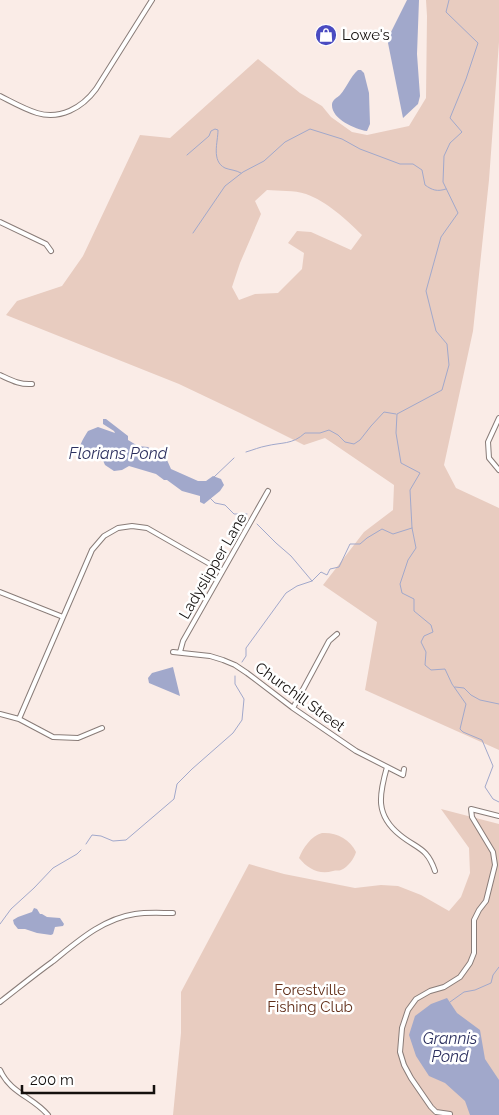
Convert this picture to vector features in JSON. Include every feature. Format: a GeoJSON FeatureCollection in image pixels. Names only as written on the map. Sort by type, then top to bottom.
{"type":"FeatureCollection","features":[{"type":"Feature","properties":{"kind":"street"},"geometry":{"type":"LineString","coordinates":[[0,96],[42,114],[61,113],[78,106],[96,89],[152,0]]}},
{"type":"Feature","properties":{"kind":"street"},"geometry":{"type":"LineString","coordinates":[[0,222],[46,244],[51,252]]}},
{"type":"Feature","properties":{"kind":"street"},"geometry":{"type":"LineString","coordinates":[[0,375],[18,383],[32,384]]}},
{"type":"Feature","properties":{"kind":"street"},"geometry":{"type":"LineString","coordinates":[[499,418],[488,442],[489,458],[499,470]]}},
{"type":"Feature","properties":{"kind":"street","name":"Ladyslipper Lane"},"geometry":{"type":"LineString","coordinates":[[180,652],[182,641],[268,491]]}},
{"type":"Feature","properties":{"kind":"street"},"geometry":{"type":"LineString","coordinates":[[19,719],[92,550],[104,536],[118,528],[132,526],[147,528],[222,571]]}},
{"type":"Feature","properties":{"kind":"street"},"geometry":{"type":"LineString","coordinates":[[0,592],[63,618]]}},
{"type":"Feature","properties":{"kind":"street"},"geometry":{"type":"LineString","coordinates":[[293,708],[329,641],[337,634]]}},
{"type":"Feature","properties":{"kind":"street","name":"Churchill Street"},"geometry":{"type":"LineString","coordinates":[[173,652],[210,656],[235,665],[356,751],[403,775],[404,769]]}},
{"type":"Feature","properties":{"kind":"street"},"geometry":{"type":"LineString","coordinates":[[0,714],[19,719],[53,736],[78,738],[102,728]]}},
{"type":"Feature","properties":{"kind":"street"},"geometry":{"type":"LineString","coordinates":[[387,767],[381,790],[381,807],[387,822],[400,836],[426,854],[435,871]]}},
{"type":"Feature","properties":{"kind":"street"},"geometry":{"type":"LineString","coordinates":[[450,1114],[436,1112],[431,1107],[404,1066],[400,1052],[402,1028],[408,1010],[416,999],[430,991],[444,987],[460,977],[470,963],[474,953],[474,920],[486,901],[495,865],[493,852],[472,817],[472,808],[499,816]]}},
{"type":"Feature","properties":{"kind":"street"},"geometry":{"type":"LineString","coordinates":[[0,1002],[96,928],[116,919],[134,914],[173,913]]}},
{"type":"Feature","properties":{"kind":"street"},"geometry":{"type":"LineString","coordinates":[[0,1070],[9,1085],[48,1115]]}},
{"type":"Feature","properties":{"kind":"green space"},"geometry":{"type":"Polygon","coordinates":[[[426,0],[499,0],[499,42],[489,180],[473,331],[444,465],[456,488],[499,508],[499,750],[365,690],[377,622],[323,585],[364,532],[393,510],[394,485],[325,438],[304,445],[179,384],[6,315],[17,301],[62,286],[83,256],[140,135],[170,138],[258,59],[300,93],[322,106],[331,117],[352,132],[367,135],[409,126],[426,98],[426,0]],[[267,190],[255,201],[261,214],[232,287],[239,300],[255,294],[278,293],[302,269],[304,253],[288,243],[297,231],[311,232],[351,250],[362,235],[350,223],[314,197],[297,192],[267,190]]]}},
{"type":"Feature","properties":{"kind":"green space","name":"Forestville Fishing Club"},"geometry":{"type":"Polygon","coordinates":[[[441,809],[499,824],[499,1115],[173,1115],[181,1033],[181,992],[249,864],[284,874],[355,888],[381,885],[398,886],[421,895],[449,911],[461,897],[470,873],[469,848],[441,809]]]}},
{"type":"Feature","properties":{"kind":"green space"},"geometry":{"type":"Polygon","coordinates":[[[322,833],[342,837],[353,847],[356,852],[355,855],[344,869],[318,872],[310,868],[299,858],[308,843],[322,833]]]}},
{"type":"Feature","properties":{"kind":"water"},"geometry":{"type":"Polygon","coordinates":[[[407,0],[419,0],[417,54],[420,96],[418,104],[403,118],[388,43],[391,32],[407,0]]]}},
{"type":"Feature","properties":{"kind":"water"},"geometry":{"type":"Polygon","coordinates":[[[358,70],[364,73],[369,93],[370,124],[367,131],[356,128],[339,119],[335,114],[332,104],[358,70]]]}},
{"type":"Feature","properties":{"kind":"water","name":"Florians Pond"},"geometry":{"type":"Polygon","coordinates":[[[103,419],[106,419],[128,436],[128,440],[138,446],[148,447],[167,460],[171,469],[198,481],[206,481],[213,476],[221,479],[224,485],[220,491],[204,504],[200,502],[200,496],[182,491],[156,474],[129,466],[122,470],[114,471],[105,465],[101,456],[95,455],[81,458],[79,451],[88,431],[98,427],[115,433],[103,424],[103,419]]]}},
{"type":"Feature","properties":{"kind":"water"},"geometry":{"type":"Polygon","coordinates":[[[173,667],[180,696],[149,683],[148,678],[152,673],[173,667]]]}},
{"type":"Feature","properties":{"kind":"water"},"geometry":{"type":"Polygon","coordinates":[[[34,908],[40,914],[47,917],[60,918],[64,924],[63,926],[55,927],[51,935],[18,929],[13,920],[32,912],[34,908]]]}},
{"type":"Feature","properties":{"kind":"water","name":"Grannis Pond"},"geometry":{"type":"Polygon","coordinates":[[[447,998],[457,1013],[480,1030],[485,1059],[499,1080],[499,1115],[470,1115],[465,1101],[445,1083],[429,1076],[416,1056],[409,1035],[415,1016],[431,1004],[447,998]]]}},
{"type":"Feature","properties":{"kind":"waterway"},"geometry":{"type":"LineString","coordinates":[[449,0],[446,12],[478,43],[450,118],[462,132],[450,143],[444,156],[443,182],[458,213],[441,237],[426,291],[436,331],[447,344],[449,365],[442,390],[397,414],[396,433],[401,463],[420,473],[410,490],[412,528],[416,548],[408,560],[400,584],[402,593],[414,599],[414,611],[431,625],[433,632],[424,636],[421,642],[426,652],[425,665],[431,670],[445,669],[452,684],[466,704],[460,729],[482,740],[493,766],[485,787],[493,799],[499,802]]}},
{"type":"Feature","properties":{"kind":"waterway"},"geometry":{"type":"LineString","coordinates":[[187,155],[215,129],[218,130],[216,151],[218,161],[225,168],[241,173]]}},
{"type":"Feature","properties":{"kind":"waterway"},"geometry":{"type":"LineString","coordinates":[[193,233],[225,186],[243,172],[264,161],[285,142],[310,129],[342,139],[360,149],[400,164],[413,164],[422,170],[425,185],[435,190],[446,189]]}},
{"type":"Feature","properties":{"kind":"waterway"},"geometry":{"type":"LineString","coordinates":[[246,452],[264,446],[296,440],[305,433],[320,433],[329,430],[345,442],[354,444],[360,440],[384,412],[396,414]]}},
{"type":"Feature","properties":{"kind":"waterway"},"geometry":{"type":"LineString","coordinates":[[214,477],[234,458]]}},
{"type":"Feature","properties":{"kind":"waterway"},"geometry":{"type":"LineString","coordinates":[[210,498],[215,503],[225,505],[234,514],[247,514]]}},
{"type":"Feature","properties":{"kind":"waterway"},"geometry":{"type":"LineString","coordinates":[[257,524],[291,556],[312,581]]}},
{"type":"Feature","properties":{"kind":"waterway"},"geometry":{"type":"LineString","coordinates":[[242,662],[246,656],[246,648],[286,593],[297,586],[312,581],[321,572],[327,575],[330,569],[339,567],[350,544],[360,544],[382,529],[393,534],[412,528]]}},
{"type":"Feature","properties":{"kind":"waterway"},"geometry":{"type":"LineString","coordinates":[[86,844],[92,835],[101,836],[113,841],[126,840],[174,799],[177,784],[233,733],[242,720],[244,699],[235,684],[235,676]]}},
{"type":"Feature","properties":{"kind":"waterway"},"geometry":{"type":"LineString","coordinates":[[455,687],[464,688],[480,700],[499,704]]}},
{"type":"Feature","properties":{"kind":"waterway"},"geometry":{"type":"LineString","coordinates":[[0,924],[11,909],[53,868],[81,850]]}},
{"type":"Feature","properties":{"kind":"waterway"},"geometry":{"type":"LineString","coordinates":[[450,1002],[464,992],[475,990],[491,983],[493,975],[499,967]]}},
{"type":"Feature","properties":{"kind":"place","name":"Lowe's"},"geometry":{"type":"Point","coordinates":[326,35]}}]}
